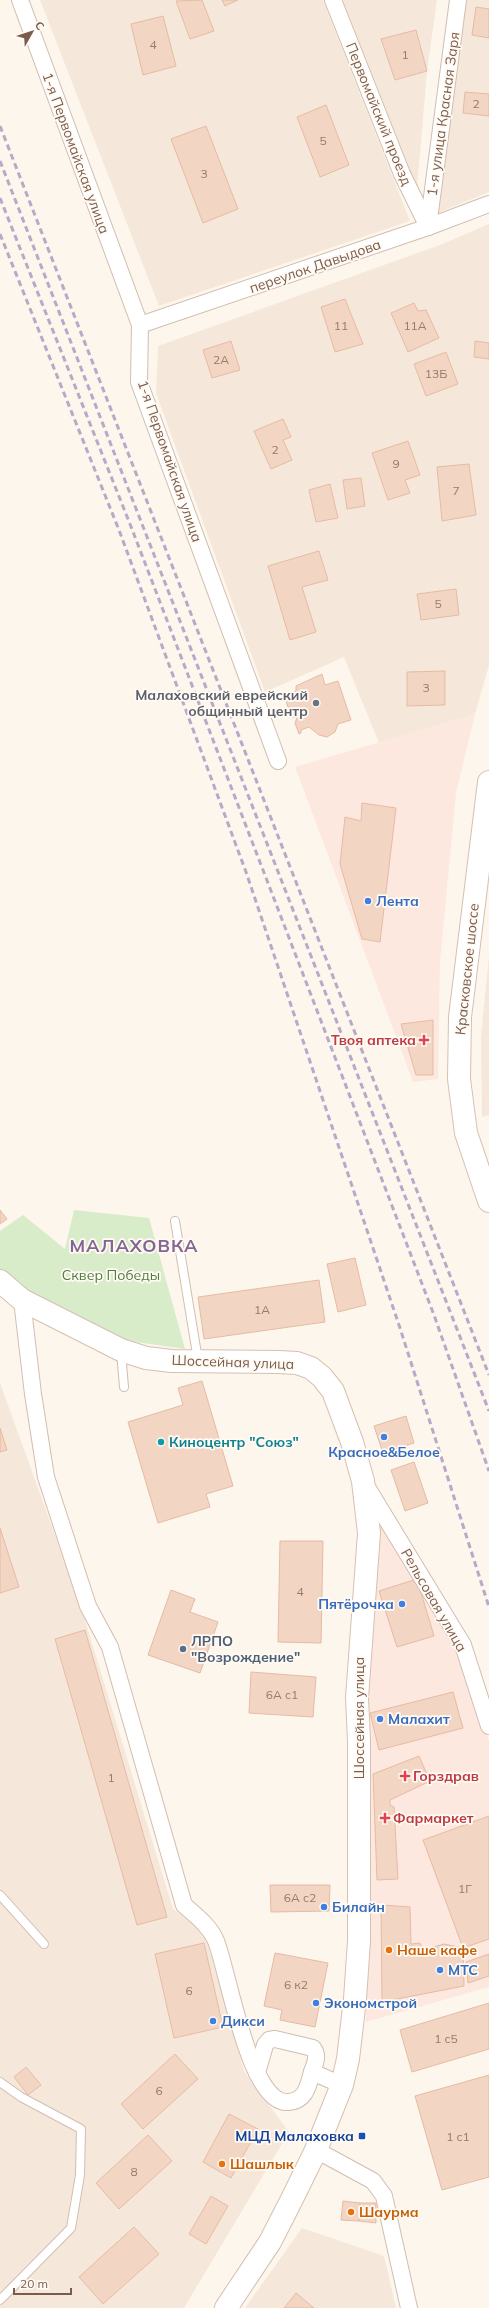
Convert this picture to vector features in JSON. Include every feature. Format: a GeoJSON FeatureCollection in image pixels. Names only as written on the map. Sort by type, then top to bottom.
{"type":"FeatureCollection","features":[{"type":"Feature","properties":{"kind":"main road","name":"Красковское шоссе"},"geometry":{"type":"LineString","coordinates":[[489,782],[460,1017],[460,1079],[466,1134],[489,1201]]}},
{"type":"Feature","properties":{"kind":"main road","name":"Шоссейная улица"},"geometry":{"type":"LineString","coordinates":[[0,1281],[22,1300],[121,1350],[146,1358],[172,1361],[198,1360],[285,1362],[297,1363],[311,1368],[322,1377],[333,1391],[352,1442],[363,1481],[369,1533],[356,1698],[359,1741],[359,1941],[355,1999],[348,2060],[342,2085],[316,2150],[270,2242],[226,2308]]}},
{"type":"Feature","properties":{"kind":"street","name":"1-я Первомайская улица"},"geometry":{"type":"LineString","coordinates":[[20,0],[140,325],[139,382],[278,761]]}},
{"type":"Feature","properties":{"kind":"street","name":"Первомайский проезд"},"geometry":{"type":"LineString","coordinates":[[333,0],[402,174],[428,227]]}},
{"type":"Feature","properties":{"kind":"street","name":"1-я улица Красная Заря"},"geometry":{"type":"LineString","coordinates":[[428,227],[458,0]]}},
{"type":"Feature","properties":{"kind":"street","name":"переулок Давыдова"},"geometry":{"type":"LineString","coordinates":[[140,325],[428,227],[489,204]]}},
{"type":"Feature","properties":{"kind":"street"},"geometry":{"type":"LineString","coordinates":[[22,1300],[33,1394],[46,1477],[88,1606],[110,1646],[184,1904],[201,1919],[216,1940],[248,2052],[257,2073],[271,2096],[286,2103],[297,2100],[305,2094],[316,2059],[316,2053],[313,2048],[275,2039],[269,2040],[265,2045],[257,2073]]}},
{"type":"Feature","properties":{"kind":"street","name":"Рельсовая улица"},"geometry":{"type":"LineString","coordinates":[[363,1481],[463,1646],[489,1726]]}},
{"type":"Feature","properties":{"kind":"street"},"geometry":{"type":"LineString","coordinates":[[312,2072],[342,2085]]}},
{"type":"Feature","properties":{"kind":"street"},"geometry":{"type":"LineString","coordinates":[[316,2150],[373,2181],[384,2196],[409,2308]]}},
{"type":"Feature","properties":{"kind":"lane"},"geometry":{"type":"LineString","coordinates":[[175,1221],[198,1360]]}},
{"type":"Feature","properties":{"kind":"lane"},"geometry":{"type":"LineString","coordinates":[[121,1350],[124,1387]]}},
{"type":"Feature","properties":{"kind":"lane"},"geometry":{"type":"LineString","coordinates":[[0,1895],[44,1944]]}},
{"type":"Feature","properties":{"kind":"lane"},"geometry":{"type":"LineString","coordinates":[[0,2082],[21,2097],[81,2129],[80,2175],[71,2228],[0,2300]]}},
{"type":"Feature","properties":{"kind":"shaded area"},"geometry":{"type":"Polygon","coordinates":[[[40,0],[323,0],[410,221],[159,306],[40,0]]]}},
{"type":"Feature","properties":{"kind":"shaded area"},"geometry":{"type":"Polygon","coordinates":[[[343,0],[437,0],[427,71],[417,189],[343,0]]]}},
{"type":"Feature","properties":{"kind":"shaded area"},"geometry":{"type":"Polygon","coordinates":[[[463,0],[489,0],[489,192],[435,214],[463,0]]]}},
{"type":"Feature","properties":{"kind":"shaded area"},"geometry":{"type":"Polygon","coordinates":[[[489,224],[489,665],[475,714],[379,743],[344,657],[265,692],[156,393],[158,346],[440,245],[489,224]]]}},
{"type":"Feature","properties":{"kind":"shaded area"},"geometry":{"type":"Polygon","coordinates":[[[475,714],[456,793],[440,962],[438,1079],[413,1082],[295,767],[475,714]]]}},
{"type":"Feature","properties":{"kind":"shaded area"},"geometry":{"type":"Polygon","coordinates":[[[489,955],[489,1115],[482,1117],[481,1038],[489,955]]]}},
{"type":"Feature","properties":{"kind":"shaded area"},"geometry":{"type":"Polygon","coordinates":[[[0,1383],[81,1607],[173,1909],[205,1933],[244,2071],[289,2132],[184,2308],[0,2308],[0,1383]]]}},
{"type":"Feature","properties":{"kind":"shaded area"},"geometry":{"type":"Polygon","coordinates":[[[381,1516],[460,1648],[489,1741],[489,1987],[366,2022],[365,1702],[381,1516]]]}},
{"type":"Feature","properties":{"kind":"shaded area"},"geometry":{"type":"Polygon","coordinates":[[[302,2228],[384,2256],[396,2308],[245,2308],[302,2228]]]}},
{"type":"Feature","properties":{"kind":"green space","name":"Сквер Победы"},"geometry":{"type":"Polygon","coordinates":[[[74,1210],[149,1218],[185,1349],[129,1341],[30,1295],[0,1270],[0,1231],[23,1215],[65,1249],[74,1210]]]}},
{"type":"Feature","properties":{"kind":"building"},"geometry":{"type":"Polygon","coordinates":[[[202,0],[214,31],[190,39],[176,1],[202,0]]]}},
{"type":"Feature","properties":{"kind":"building"},"geometry":{"type":"Polygon","coordinates":[[[222,0],[238,0],[225,6],[222,0]]]}},
{"type":"Feature","properties":{"kind":"building"},"geometry":{"type":"Polygon","coordinates":[[[476,7],[489,9],[489,38],[472,35],[476,7]]]}},
{"type":"Feature","properties":{"kind":"building"},"geometry":{"type":"Polygon","coordinates":[[[163,16],[176,66],[143,75],[131,24],[163,16]]]}},
{"type":"Feature","properties":{"kind":"building"},"geometry":{"type":"Polygon","coordinates":[[[416,30],[427,71],[395,80],[381,39],[416,30]]]}},
{"type":"Feature","properties":{"kind":"building"},"geometry":{"type":"Polygon","coordinates":[[[465,92],[489,94],[489,116],[463,113],[465,92]]]}},
{"type":"Feature","properties":{"kind":"building"},"geometry":{"type":"Polygon","coordinates":[[[326,105],[349,165],[320,177],[297,117],[326,105]]]}},
{"type":"Feature","properties":{"kind":"building"},"geometry":{"type":"Polygon","coordinates":[[[206,126],[238,209],[203,223],[171,139],[206,126]]]}},
{"type":"Feature","properties":{"kind":"building"},"geometry":{"type":"Polygon","coordinates":[[[345,299],[363,344],[335,352],[321,307],[345,299]]]}},
{"type":"Feature","properties":{"kind":"building"},"geometry":{"type":"Polygon","coordinates":[[[414,303],[418,311],[426,310],[439,338],[408,352],[391,313],[414,303]]]}},
{"type":"Feature","properties":{"kind":"building"},"geometry":{"type":"Polygon","coordinates":[[[231,341],[240,370],[212,378],[203,350],[231,341]]]}},
{"type":"Feature","properties":{"kind":"building"},"geometry":{"type":"Polygon","coordinates":[[[475,341],[489,343],[489,359],[474,357],[475,341]]]}},
{"type":"Feature","properties":{"kind":"building"},"geometry":{"type":"Polygon","coordinates":[[[446,352],[458,384],[426,396],[414,364],[446,352]]]}},
{"type":"Feature","properties":{"kind":"building"},"geometry":{"type":"Polygon","coordinates":[[[283,419],[291,437],[283,440],[292,460],[271,469],[254,431],[283,419]]]}},
{"type":"Feature","properties":{"kind":"building"},"geometry":{"type":"Polygon","coordinates":[[[408,441],[420,475],[405,480],[410,493],[388,500],[372,453],[408,441]]]}},
{"type":"Feature","properties":{"kind":"building"},"geometry":{"type":"Polygon","coordinates":[[[469,464],[476,515],[442,521],[437,467],[469,464]]]}},
{"type":"Feature","properties":{"kind":"building"},"geometry":{"type":"Polygon","coordinates":[[[361,478],[365,506],[347,509],[343,480],[361,478]]]}},
{"type":"Feature","properties":{"kind":"building"},"geometry":{"type":"Polygon","coordinates":[[[330,484],[338,518],[316,522],[309,490],[330,484]]]}},
{"type":"Feature","properties":{"kind":"building"},"geometry":{"type":"Polygon","coordinates":[[[319,551],[328,580],[302,587],[316,632],[290,640],[268,566],[319,551]]]}},
{"type":"Feature","properties":{"kind":"building"},"geometry":{"type":"Polygon","coordinates":[[[456,589],[459,615],[421,620],[417,594],[456,589]]]}},
{"type":"Feature","properties":{"kind":"building"},"geometry":{"type":"Polygon","coordinates":[[[445,671],[445,705],[407,706],[407,672],[445,671]]]}},
{"type":"Feature","properties":{"kind":"building","name":"Малаховский еврейский общинный центр"},"geometry":{"type":"Polygon","coordinates":[[[322,674],[325,685],[338,681],[351,720],[338,724],[335,732],[327,737],[319,735],[309,727],[301,730],[301,733],[299,734],[295,723],[297,718],[292,717],[290,713],[293,709],[288,707],[285,698],[296,691],[296,686],[322,674]]]}},
{"type":"Feature","properties":{"kind":"building","name":"Лента"},"geometry":{"type":"Polygon","coordinates":[[[362,803],[396,808],[380,942],[362,939],[340,864],[345,817],[361,821],[362,803]]]}},
{"type":"Feature","properties":{"kind":"building"},"geometry":{"type":"Polygon","coordinates":[[[433,1020],[433,1075],[416,1075],[401,1024],[433,1020]]]}},
{"type":"Feature","properties":{"kind":"building"},"geometry":{"type":"Polygon","coordinates":[[[0,1210],[7,1219],[0,1224],[0,1210]]]}},
{"type":"Feature","properties":{"kind":"building"},"geometry":{"type":"Polygon","coordinates":[[[355,1258],[366,1305],[338,1312],[327,1264],[355,1258]]]}},
{"type":"Feature","properties":{"kind":"building"},"geometry":{"type":"Polygon","coordinates":[[[319,1280],[325,1322],[204,1339],[198,1297],[319,1280]]]}},
{"type":"Feature","properties":{"kind":"building"},"geometry":{"type":"Polygon","coordinates":[[[202,1381],[233,1486],[206,1494],[210,1507],[158,1523],[128,1422],[183,1405],[178,1388],[202,1381]]]}},
{"type":"Feature","properties":{"kind":"building"},"geometry":{"type":"Polygon","coordinates":[[[406,1416],[414,1443],[383,1453],[374,1426],[406,1416]]]}},
{"type":"Feature","properties":{"kind":"building"},"geometry":{"type":"Polygon","coordinates":[[[0,1428],[7,1450],[0,1452],[0,1428]]]}},
{"type":"Feature","properties":{"kind":"building"},"geometry":{"type":"Polygon","coordinates":[[[414,1462],[428,1503],[405,1511],[391,1470],[414,1462]]]}},
{"type":"Feature","properties":{"kind":"building"},"geometry":{"type":"Polygon","coordinates":[[[0,1528],[19,1587],[0,1593],[0,1528]]]}},
{"type":"Feature","properties":{"kind":"building"},"geometry":{"type":"Polygon","coordinates":[[[280,1541],[323,1541],[321,1643],[278,1642],[280,1541]]]}},
{"type":"Feature","properties":{"kind":"building"},"geometry":{"type":"Polygon","coordinates":[[[417,1579],[434,1636],[397,1647],[379,1591],[417,1579]]]}},
{"type":"Feature","properties":{"kind":"building"},"geometry":{"type":"Polygon","coordinates":[[[171,1590],[195,1599],[190,1612],[218,1622],[200,1673],[148,1655],[171,1590]]]}},
{"type":"Feature","properties":{"kind":"building"},"geometry":{"type":"Polygon","coordinates":[[[85,1630],[167,1917],[137,1925],[55,1639],[85,1630]]]}},
{"type":"Feature","properties":{"kind":"building"},"geometry":{"type":"Polygon","coordinates":[[[251,1672],[316,1677],[313,1717],[249,1713],[251,1672]]]}},
{"type":"Feature","properties":{"kind":"building"},"geometry":{"type":"Polygon","coordinates":[[[453,1692],[463,1728],[379,1750],[370,1713],[453,1692]]]}},
{"type":"Feature","properties":{"kind":"building"},"geometry":{"type":"Polygon","coordinates":[[[419,1756],[430,1781],[390,1800],[390,1805],[394,1807],[398,1879],[377,1880],[373,1774],[419,1756]]]}},
{"type":"Feature","properties":{"kind":"building"},"geometry":{"type":"Polygon","coordinates":[[[489,1816],[489,1939],[463,1948],[423,1840],[489,1816]]]}},
{"type":"Feature","properties":{"kind":"building"},"geometry":{"type":"Polygon","coordinates":[[[270,1885],[330,1885],[329,1911],[271,1912],[270,1885]]]}},
{"type":"Feature","properties":{"kind":"building"},"geometry":{"type":"Polygon","coordinates":[[[381,1905],[410,1907],[411,1944],[420,1943],[423,1950],[444,1944],[463,1948],[464,1986],[382,2002],[381,1905]]]}},
{"type":"Feature","properties":{"kind":"building"},"geometry":{"type":"Polygon","coordinates":[[[204,1943],[223,2027],[174,2038],[155,1954],[204,1943]]]}},
{"type":"Feature","properties":{"kind":"building"},"geometry":{"type":"Polygon","coordinates":[[[275,1953],[328,1963],[315,2027],[280,2020],[282,2010],[264,2006],[275,1953]]]}},
{"type":"Feature","properties":{"kind":"building"},"geometry":{"type":"Polygon","coordinates":[[[489,1954],[489,1976],[468,1983],[466,1962],[489,1954]]]}},
{"type":"Feature","properties":{"kind":"building"},"geometry":{"type":"Polygon","coordinates":[[[489,2003],[489,2049],[412,2072],[400,2030],[489,2003]]]}},
{"type":"Feature","properties":{"kind":"building"},"geometry":{"type":"Polygon","coordinates":[[[175,2054],[198,2079],[143,2129],[121,2104],[175,2054]]]}},
{"type":"Feature","properties":{"kind":"building"},"geometry":{"type":"Polygon","coordinates":[[[26,2067],[41,2085],[28,2095],[14,2077],[26,2067]]]}},
{"type":"Feature","properties":{"kind":"building"},"geometry":{"type":"Polygon","coordinates":[[[489,2075],[489,2177],[442,2190],[415,2096],[489,2075]]]}},
{"type":"Feature","properties":{"kind":"building"},"geometry":{"type":"Polygon","coordinates":[[[229,2114],[258,2129],[231,2178],[203,2162],[229,2114]]]}},
{"type":"Feature","properties":{"kind":"building"},"geometry":{"type":"Polygon","coordinates":[[[148,2135],[172,2161],[119,2209],[96,2183],[148,2135]]]}},
{"type":"Feature","properties":{"kind":"building"},"geometry":{"type":"Polygon","coordinates":[[[211,2196],[228,2206],[206,2244],[189,2234],[211,2196]]]}},
{"type":"Feature","properties":{"kind":"building","name":"Шаурма"},"geometry":{"type":"Polygon","coordinates":[[[343,2201],[360,2203],[359,2221],[341,2220],[343,2201]]]}},
{"type":"Feature","properties":{"kind":"building"},"geometry":{"type":"Polygon","coordinates":[[[360,2203],[376,2203],[376,2223],[359,2221],[360,2203]]]}},
{"type":"Feature","properties":{"kind":"building"},"geometry":{"type":"Polygon","coordinates":[[[134,2227],[159,2254],[103,2304],[79,2277],[134,2227]]]}},
{"type":"Feature","properties":{"kind":"building"},"geometry":{"type":"Polygon","coordinates":[[[296,2293],[314,2308],[284,2308],[296,2293]]]}},
{"type":"Feature","properties":{"kind":"railway"},"geometry":{"type":"LineString","coordinates":[[0,126],[489,1375]]}},
{"type":"Feature","properties":{"kind":"railway"},"geometry":{"type":"LineString","coordinates":[[0,161],[489,1411]]}},
{"type":"Feature","properties":{"kind":"railway"},"geometry":{"type":"LineString","coordinates":[[0,198],[130,524],[434,1315],[489,1471]]}},
{"type":"Feature","properties":{"kind":"railway"},"geometry":{"type":"LineString","coordinates":[[0,234],[119,530],[246,872],[400,1328],[489,1607]]}},
{"type":"Feature","properties":{"kind":"place","name":"Малаховский еврейский общинный центр"},"geometry":{"type":"Point","coordinates":[316,703]}},
{"type":"Feature","properties":{"kind":"place","name":"Лента"},"geometry":{"type":"Point","coordinates":[368,901]}},
{"type":"Feature","properties":{"kind":"place","name":"Твоя аптека"},"geometry":{"type":"Point","coordinates":[424,1040]}},
{"type":"Feature","properties":{"kind":"place","name":"Красное&Белое"},"geometry":{"type":"Point","coordinates":[384,1437]}},
{"type":"Feature","properties":{"kind":"place","name":"Киноцентр \"Союз\""},"geometry":{"type":"Point","coordinates":[161,1442]}},
{"type":"Feature","properties":{"kind":"place","name":"Пятёрочка"},"geometry":{"type":"Point","coordinates":[402,1604]}},
{"type":"Feature","properties":{"kind":"place","name":"ЛРПО \"Возрождение\""},"geometry":{"type":"Point","coordinates":[183,1649]}},
{"type":"Feature","properties":{"kind":"place","name":"Малахит"},"geometry":{"type":"Point","coordinates":[380,1719]}},
{"type":"Feature","properties":{"kind":"place","name":"Горздрав"},"geometry":{"type":"Point","coordinates":[405,1776]}},
{"type":"Feature","properties":{"kind":"place","name":"Фармаркет"},"geometry":{"type":"Point","coordinates":[385,1818]}},
{"type":"Feature","properties":{"kind":"place","name":"Билайн"},"geometry":{"type":"Point","coordinates":[324,1907]}},
{"type":"Feature","properties":{"kind":"place","name":"Наше кафе"},"geometry":{"type":"Point","coordinates":[389,1950]}},
{"type":"Feature","properties":{"kind":"place","name":"МТС"},"geometry":{"type":"Point","coordinates":[440,1970]}},
{"type":"Feature","properties":{"kind":"place","name":"Экономстрой"},"geometry":{"type":"Point","coordinates":[316,2003]}},
{"type":"Feature","properties":{"kind":"place","name":"Дикси"},"geometry":{"type":"Point","coordinates":[213,2021]}},
{"type":"Feature","properties":{"kind":"place","name":"МЦД Малаховка"},"geometry":{"type":"Point","coordinates":[362,2136]}},
{"type":"Feature","properties":{"kind":"place","name":"Шашлык"},"geometry":{"type":"Point","coordinates":[222,2164]}},
{"type":"Feature","properties":{"kind":"place","name":"Шаурма"},"geometry":{"type":"Point","coordinates":[351,2212]}},
{"type":"Feature","properties":{"kind":"district","name":"МАЛАХОВКА"},"geometry":{"type":"Point","coordinates":[134,1246]}}]}
